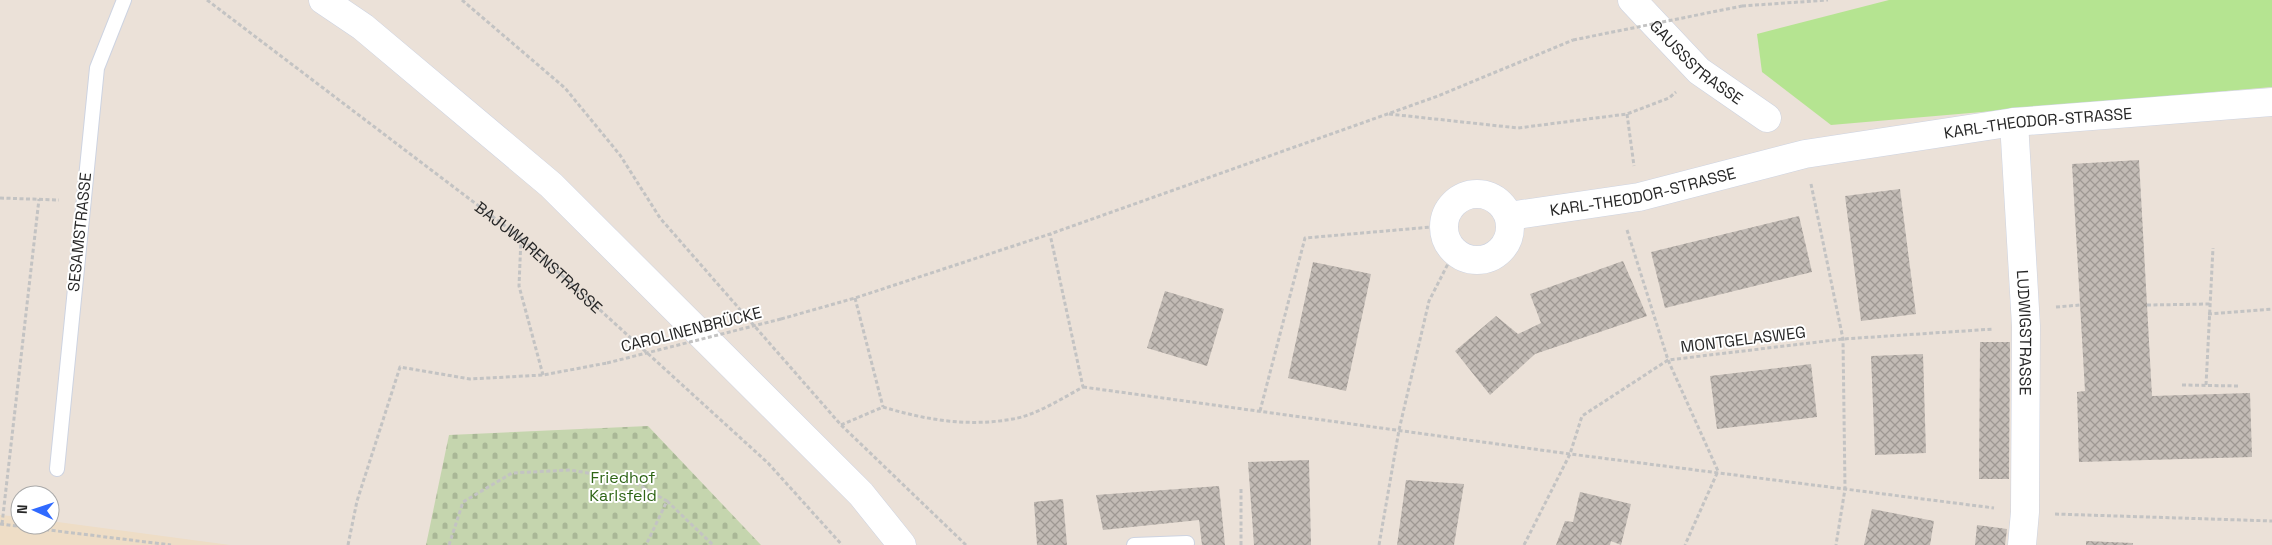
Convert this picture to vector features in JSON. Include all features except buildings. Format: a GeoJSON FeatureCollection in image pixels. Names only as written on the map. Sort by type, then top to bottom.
{"type":"FeatureCollection","features":[{"type":"Feature","properties":{"kind":"street"},"geometry":{"type":"LineString","coordinates":[[323,0],[363,26],[551,185],[861,494],[902,545]]}},
{"type":"Feature","properties":{"kind":"street"},"geometry":{"type":"LineString","coordinates":[[348,0],[363,26]]}},
{"type":"Feature","properties":{"kind":"street","name":"GAUSSSTRASSE"},"geometry":{"type":"LineString","coordinates":[[1632,0],[1698,71],[1767,118]]}},
{"type":"Feature","properties":{"kind":"street","name":"KARL-THEODOR-STRASSE"},"geometry":{"type":"LineString","coordinates":[[1509,216],[1628,198],[1805,154],[2014,122],[2272,102]]}},
{"type":"Feature","properties":{"kind":"street","name":"LUDWIGSTRASSE"},"geometry":{"type":"LineString","coordinates":[[2014,122],[2026,326],[2025,512],[2022,545]]}},
{"type":"Feature","properties":{"kind":"street"},"geometry":{"type":"LineString","coordinates":[[1481,194],[1498,201],[1509,216],[1510,238],[1496,256],[1474,262],[1454,252],[1445,240],[1443,226],[1449,208],[1463,196],[1481,194]]}},
{"type":"Feature","properties":{"kind":"lane","name":"SESAMSTRASSE"},"geometry":{"type":"LineString","coordinates":[[56,469],[97,68],[124,0]]}},
{"type":"Feature","properties":{"kind":"lane"},"geometry":{"type":"LineString","coordinates":[[1134,545],[1187,544]]}},
{"type":"Feature","properties":{"kind":"path","name":"BAJUWARENSTRASSE"},"geometry":{"type":"LineString","coordinates":[[207,0],[521,238],[768,463],[842,545]]}},
{"type":"Feature","properties":{"kind":"path"},"geometry":{"type":"LineString","coordinates":[[462,0],[565,88],[620,155],[660,218],[841,425],[966,545]]}},
{"type":"Feature","properties":{"kind":"path","name":"CAROLINENBRÜCKE"},"geometry":{"type":"LineString","coordinates":[[348,545],[357,501],[400,367],[470,379],[543,375],[607,363],[781,319],[855,298],[1050,234],[1438,96],[1573,40],[1742,6],[1828,0]]}},
{"type":"Feature","properties":{"kind":"path"},"geometry":{"type":"LineString","coordinates":[[1389,114],[1518,128],[1627,114],[1669,98],[1698,71]]}},
{"type":"Feature","properties":{"kind":"path"},"geometry":{"type":"LineString","coordinates":[[1627,114],[1628,198],[1668,360],[1718,471],[1685,545]]}},
{"type":"Feature","properties":{"kind":"path"},"geometry":{"type":"LineString","coordinates":[[1805,154],[1843,339],[1845,488],[1836,545]]}},
{"type":"Feature","properties":{"kind":"path"},"geometry":{"type":"LineString","coordinates":[[0,198],[82,202]]}},
{"type":"Feature","properties":{"kind":"path"},"geometry":{"type":"LineString","coordinates":[[39,199],[1,524],[171,545]]}},
{"type":"Feature","properties":{"kind":"path"},"geometry":{"type":"LineString","coordinates":[[1260,411],[1305,238],[1443,226]]}},
{"type":"Feature","properties":{"kind":"path"},"geometry":{"type":"LineString","coordinates":[[1050,234],[1083,387]]}},
{"type":"Feature","properties":{"kind":"path"},"geometry":{"type":"LineString","coordinates":[[521,238],[519,286],[543,375]]}},
{"type":"Feature","properties":{"kind":"path"},"geometry":{"type":"LineString","coordinates":[[2206,385],[2208,314],[2213,248]]}},
{"type":"Feature","properties":{"kind":"path"},"geometry":{"type":"LineString","coordinates":[[1379,545],[1399,430],[1429,301],[1454,252]]}},
{"type":"Feature","properties":{"kind":"path"},"geometry":{"type":"LineString","coordinates":[[855,298],[883,407]]}},
{"type":"Feature","properties":{"kind":"path"},"geometry":{"type":"LineString","coordinates":[[2147,306],[2210,304]]}},
{"type":"Feature","properties":{"kind":"path"},"geometry":{"type":"LineString","coordinates":[[2066,307],[2080,305]]}},
{"type":"Feature","properties":{"kind":"path"},"geometry":{"type":"LineString","coordinates":[[2208,314],[2272,309]]}},
{"type":"Feature","properties":{"kind":"path","name":"MONTGELASWEG"},"geometry":{"type":"LineString","coordinates":[[1524,545],[1570,454],[1582,416],[1668,360],[1843,339],[2026,326]]}},
{"type":"Feature","properties":{"kind":"path"},"geometry":{"type":"LineString","coordinates":[[2182,385],[2239,386]]}},
{"type":"Feature","properties":{"kind":"path"},"geometry":{"type":"LineString","coordinates":[[841,425],[883,407],[923,418],[964,423],[1014,419],[1054,403],[1083,387],[1570,454],[1718,471],[2025,512],[2272,521]]}},
{"type":"Feature","properties":{"kind":"path"},"geometry":{"type":"LineString","coordinates":[[448,545],[462,502],[512,473],[570,470],[630,480],[667,502],[713,545]]}},
{"type":"Feature","properties":{"kind":"path"},"geometry":{"type":"LineString","coordinates":[[1240,489],[1241,545]]}},
{"type":"Feature","properties":{"kind":"path"},"geometry":{"type":"LineString","coordinates":[[646,545],[667,502]]}},
{"type":"Feature","properties":{"kind":"shaded area"},"geometry":{"type":"Polygon","coordinates":[[[0,515],[10,516],[10,535],[60,535],[60,522],[230,545],[0,545],[0,515]]]}},
{"type":"Feature","properties":{"kind":"green space"},"geometry":{"type":"Polygon","coordinates":[[[1889,0],[2272,0],[2272,87],[1831,125],[1762,72],[1757,34],[1889,0]]]}},
{"type":"Feature","properties":{"kind":"green space","name":"Friedhof Karlsfeld"},"geometry":{"type":"Polygon","coordinates":[[[648,426],[761,545],[426,545],[449,435],[648,426]]]}}]}
